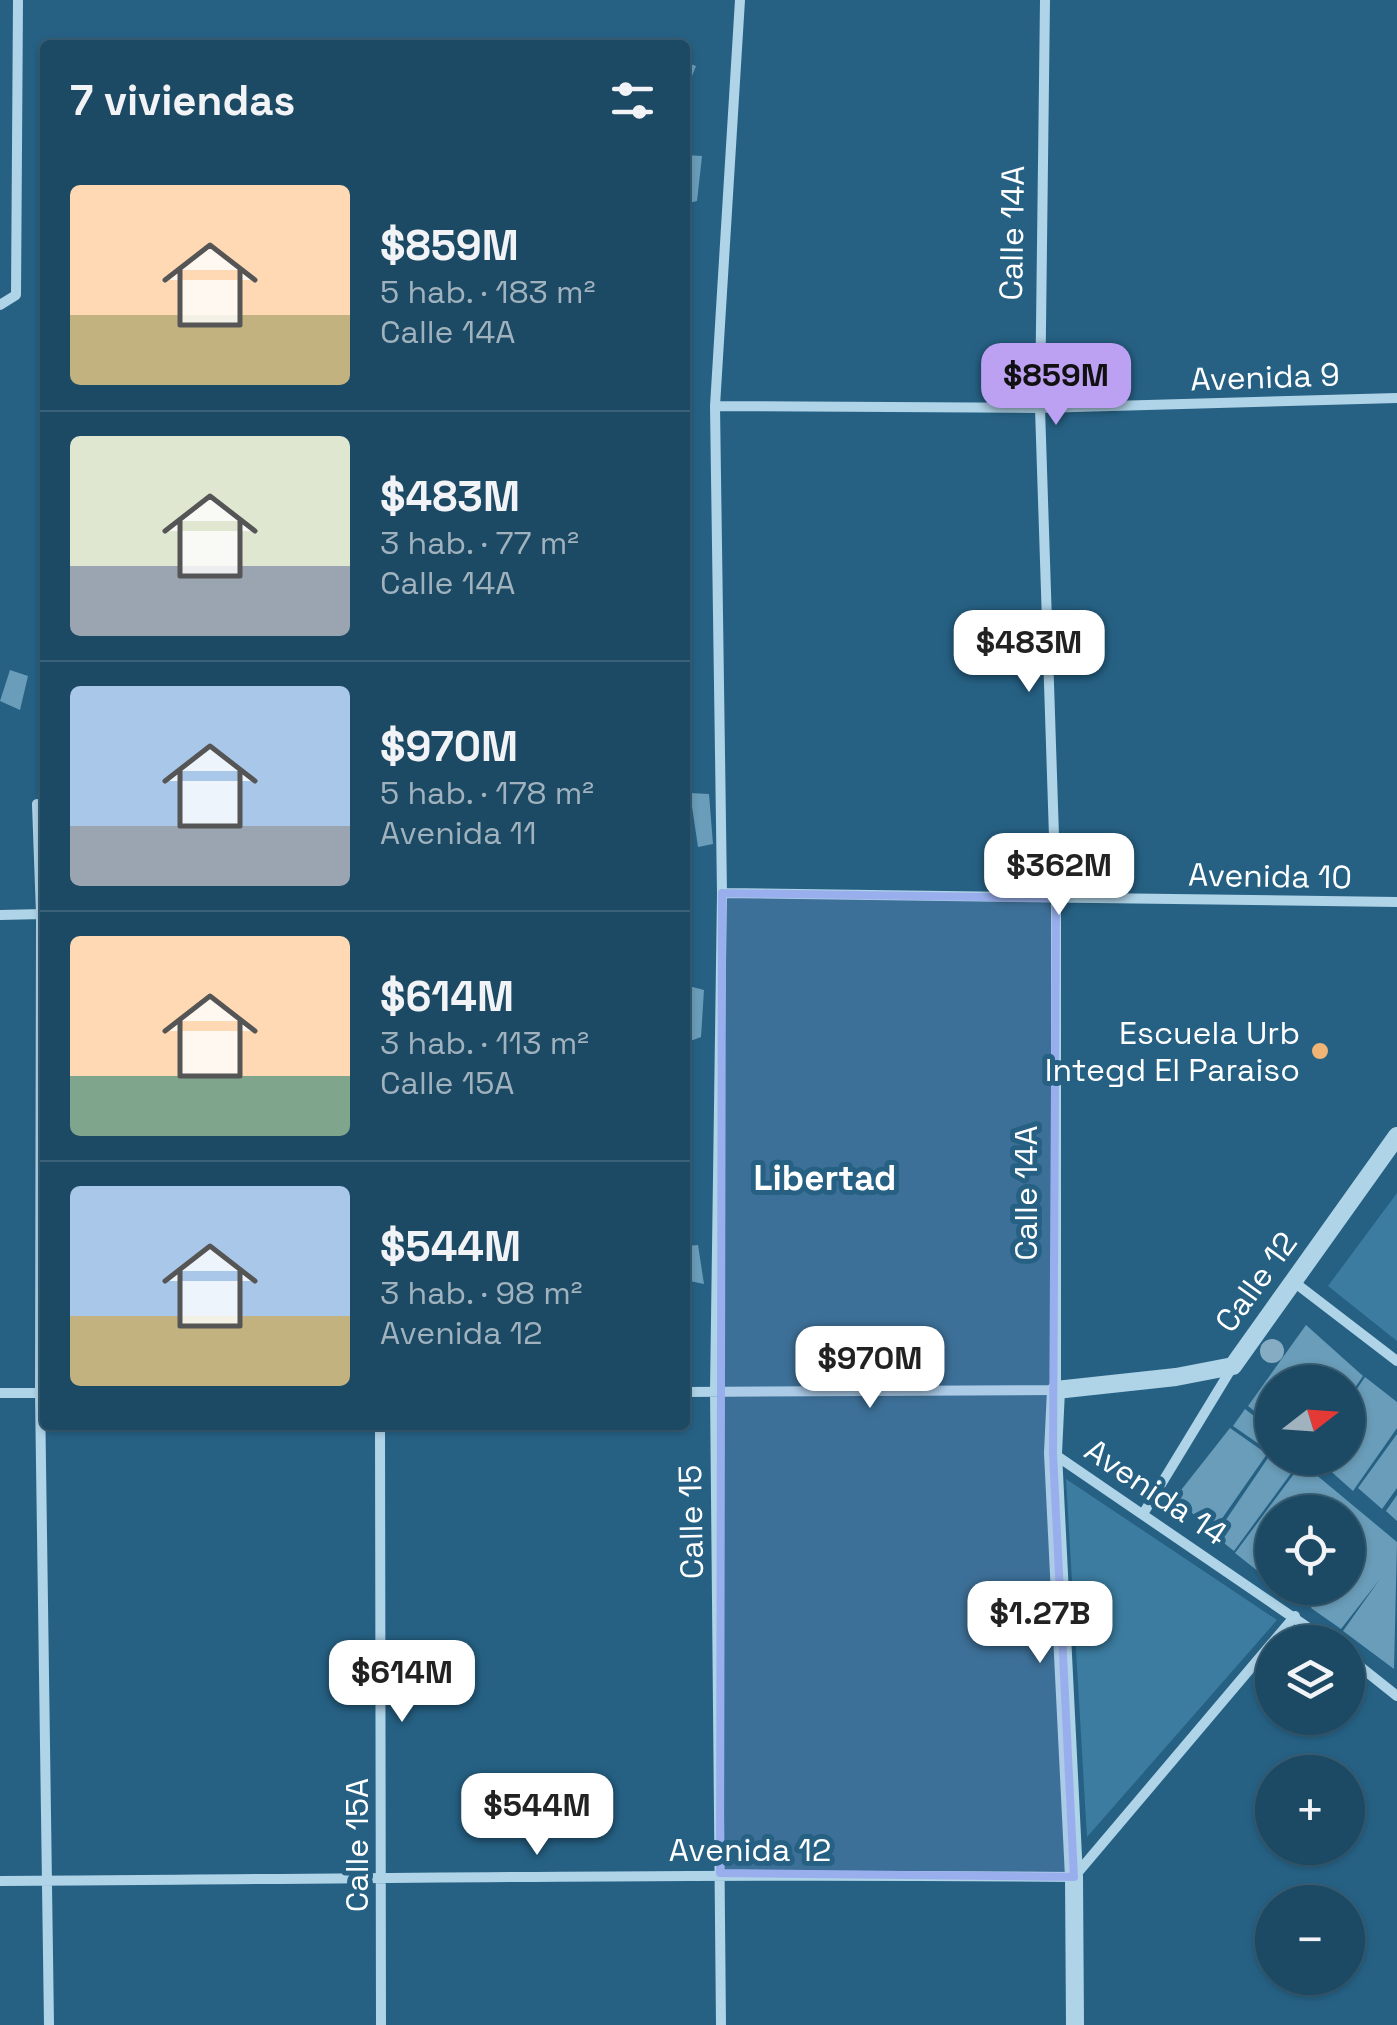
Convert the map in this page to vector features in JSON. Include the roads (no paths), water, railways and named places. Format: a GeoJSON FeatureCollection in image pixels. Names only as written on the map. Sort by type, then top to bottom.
{"type":"FeatureCollection","features":[{"type":"Feature","properties":{"kind":"street"},"geometry":{"type":"LineString","coordinates":[[0,305],[16,295],[18,0]]}},
{"type":"Feature","properties":{"kind":"street","name":"Calle 15"},"geometry":{"type":"LineString","coordinates":[[721,2025],[715,1392],[722,893],[715,406],[740,0]]}},
{"type":"Feature","properties":{"kind":"street","name":"Calle 14A"},"geometry":{"type":"LineString","coordinates":[[1045,0],[1040,408],[1056,898],[1056,1390],[1052,1453],[1074,1877],[1074,2025]]}},
{"type":"Feature","properties":{"kind":"street","name":"Avenida 9"},"geometry":{"type":"LineString","coordinates":[[715,406],[1040,408],[1397,398]]}},
{"type":"Feature","properties":{"kind":"street"},"geometry":{"type":"LineString","coordinates":[[37,804],[40,859]]}},
{"type":"Feature","properties":{"kind":"street","name":"Avenida 10"},"geometry":{"type":"LineString","coordinates":[[722,893],[1397,902]]}},
{"type":"Feature","properties":{"kind":"street"},"geometry":{"type":"LineString","coordinates":[[0,915],[40,914]]}},
{"type":"Feature","properties":{"kind":"street","name":"Calle 12"},"geometry":{"type":"LineString","coordinates":[[1056,1390],[1176,1377],[1233,1366],[1397,1136]]}},
{"type":"Feature","properties":{"kind":"street"},"geometry":{"type":"LineString","coordinates":[[1294,1282],[1397,1361]]}},
{"type":"Feature","properties":{"kind":"street"},"geometry":{"type":"LineString","coordinates":[[1144,1514],[1233,1366]]}},
{"type":"Feature","properties":{"kind":"street"},"geometry":{"type":"LineString","coordinates":[[690,1392],[1056,1390]]}},
{"type":"Feature","properties":{"kind":"street"},"geometry":{"type":"LineString","coordinates":[[0,1393],[40,1393]]}},
{"type":"Feature","properties":{"kind":"street"},"geometry":{"type":"LineString","coordinates":[[43,1430],[49,2025]]}},
{"type":"Feature","properties":{"kind":"street","name":"Calle 15A"},"geometry":{"type":"LineString","coordinates":[[380,1430],[381,2025]]}},
{"type":"Feature","properties":{"kind":"street","name":"Avenida 14"},"geometry":{"type":"LineString","coordinates":[[1052,1453],[1307,1625]]}},
{"type":"Feature","properties":{"kind":"street"},"geometry":{"type":"LineString","coordinates":[[1288,1625],[1295,1616]]}},
{"type":"Feature","properties":{"kind":"street"},"geometry":{"type":"LineString","coordinates":[[1074,1877],[1255,1664]]}},
{"type":"Feature","properties":{"kind":"street"},"geometry":{"type":"LineString","coordinates":[[1365,1671],[1397,1696]]}},
{"type":"Feature","properties":{"kind":"street","name":"Avenida 12"},"geometry":{"type":"LineString","coordinates":[[0,1882],[382,1882],[720,1874],[1074,1877]]}},
{"type":"Feature","properties":{"kind":"place","name":"Escuela Urb Integd El Paraiso"},"geometry":{"type":"Point","coordinates":[1320,1051]}},
{"type":"Feature","properties":{"kind":"district","name":"Libertad"},"geometry":{"type":"Point","coordinates":[825,1178]}}]}
